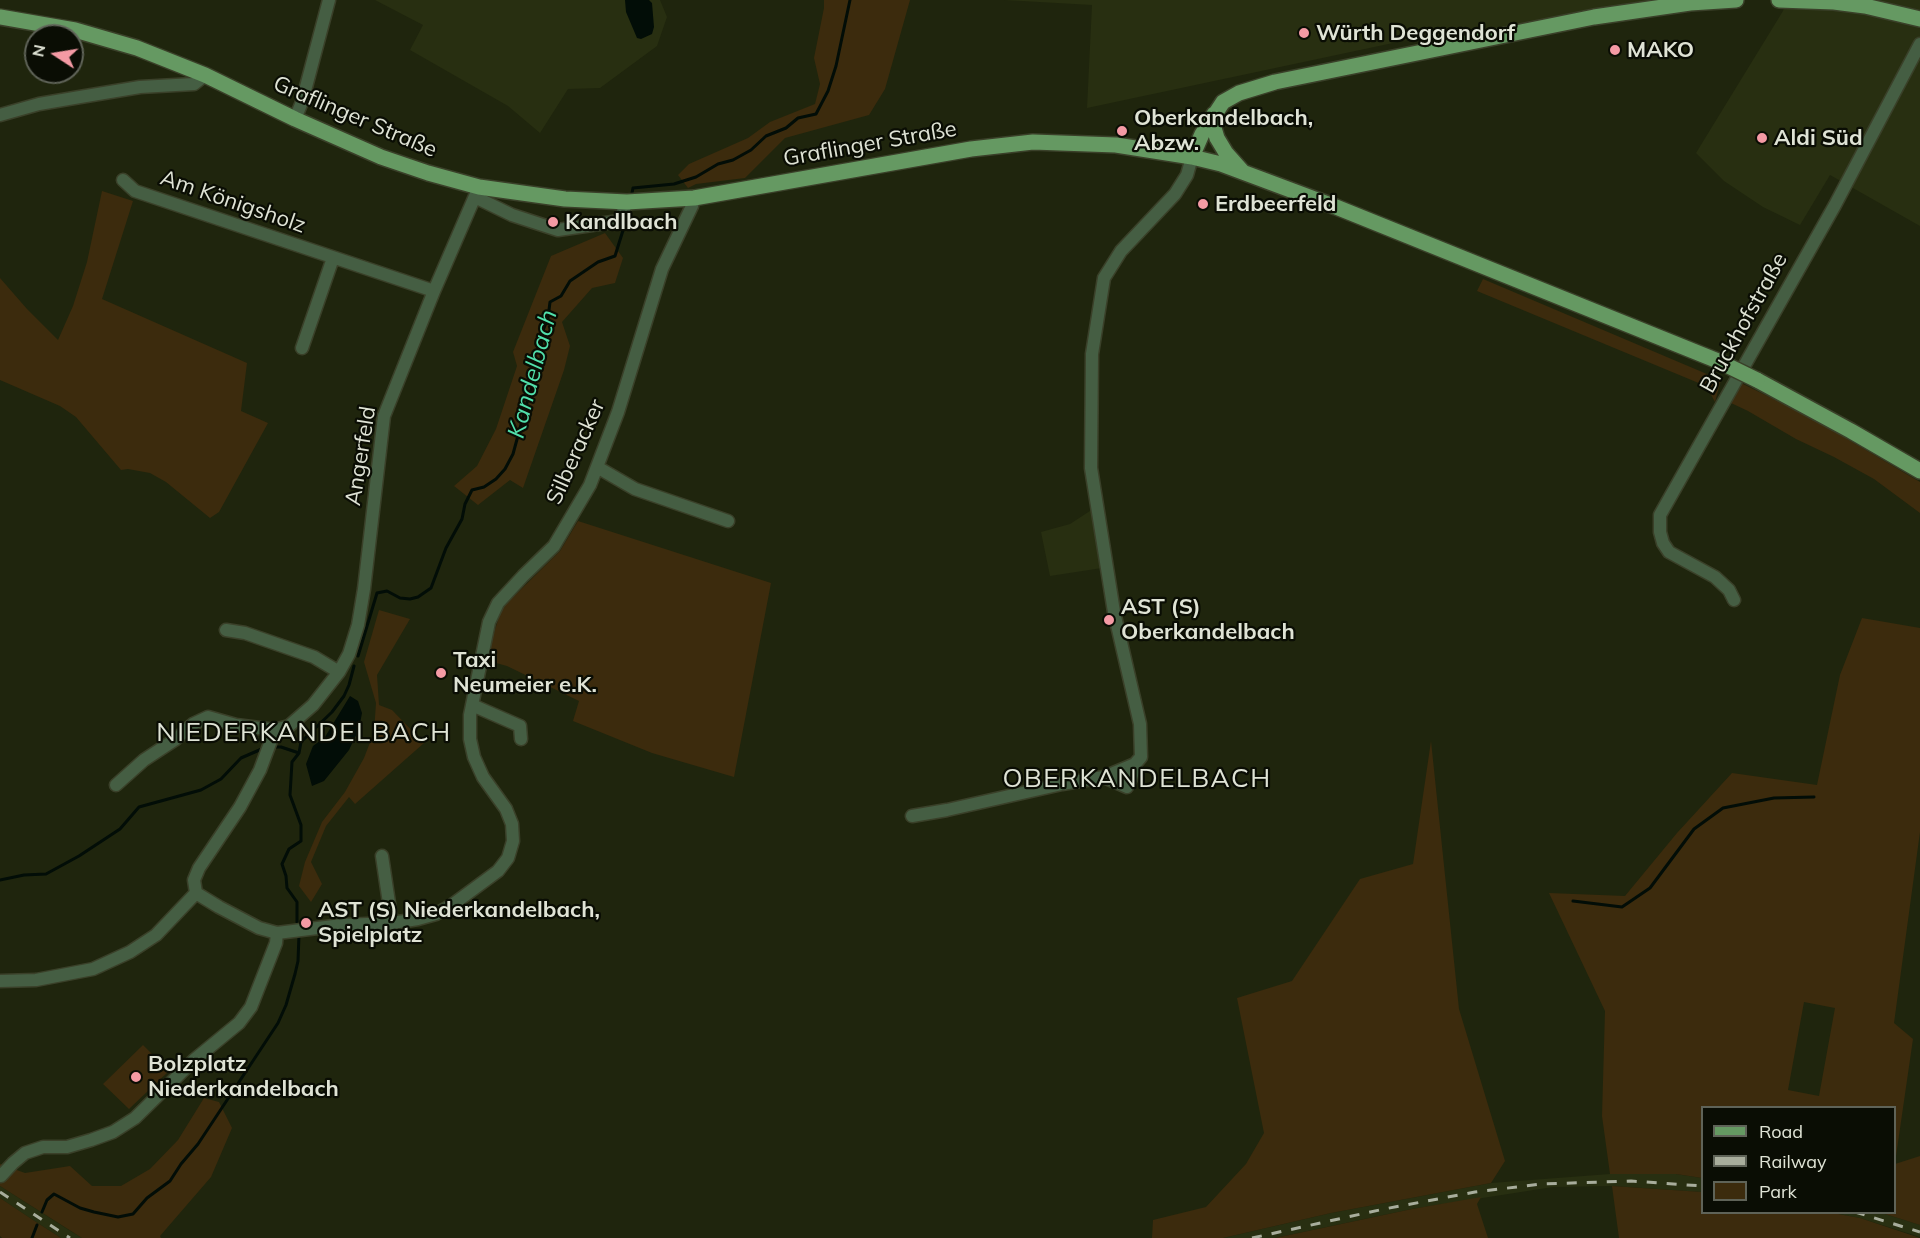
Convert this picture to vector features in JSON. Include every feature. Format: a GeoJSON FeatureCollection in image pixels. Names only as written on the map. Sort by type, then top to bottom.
{"type":"FeatureCollection","features":[{"type":"Feature","properties":{"kind":"main road"},"geometry":{"type":"LineString","coordinates":[[1192,157],[1202,134],[1223,102],[1239,93],[1275,82],[1594,17],[1690,3],[1736,0]]}},
{"type":"Feature","properties":{"kind":"main road"},"geometry":{"type":"LineString","coordinates":[[1779,0],[1834,2],[1865,6],[1920,19]]}},
{"type":"Feature","properties":{"kind":"main road","name":"Graflinger Straße"},"geometry":{"type":"LineString","coordinates":[[0,16],[86,33],[137,48],[205,75],[295,119],[381,157],[477,192],[565,200],[627,202],[694,198],[971,149],[1033,142],[1116,145],[1192,157],[1243,172],[1408,235],[1718,361],[1851,431],[1920,471]]}},
{"type":"Feature","properties":{"kind":"main road"},"geometry":{"type":"LineString","coordinates":[[1214,114],[1217,138],[1226,153],[1243,172]]}},
{"type":"Feature","properties":{"kind":"street"},"geometry":{"type":"LineString","coordinates":[[295,119],[302,102],[328,0]]}},
{"type":"Feature","properties":{"kind":"street","name":"Bruckhofstraße"},"geometry":{"type":"LineString","coordinates":[[1734,600],[1729,590],[1715,577],[1670,552],[1663,543],[1660,532],[1660,515],[1835,205],[1920,44]]}},
{"type":"Feature","properties":{"kind":"street"},"geometry":{"type":"LineString","coordinates":[[0,115],[39,104],[140,87],[194,84],[205,75]]}},
{"type":"Feature","properties":{"kind":"street"},"geometry":{"type":"LineString","coordinates":[[1104,777],[1127,787],[1135,764],[1141,757],[1140,724],[1114,612],[1091,468],[1092,354],[1104,278],[1121,251],[1175,194],[1187,175],[1192,157]]}},
{"type":"Feature","properties":{"kind":"street","name":"Am Königsholz"},"geometry":{"type":"LineString","coordinates":[[123,180],[135,191],[434,291]]}},
{"type":"Feature","properties":{"kind":"street"},"geometry":{"type":"LineString","coordinates":[[477,192],[512,215],[558,230],[619,221],[627,202]]}},
{"type":"Feature","properties":{"kind":"street","name":"Angerfeld"},"geometry":{"type":"LineString","coordinates":[[275,730],[289,726],[313,705],[339,672],[349,654],[360,616],[364,589],[384,416],[477,192]]}},
{"type":"Feature","properties":{"kind":"street","name":"Silberacker"},"geometry":{"type":"LineString","coordinates":[[196,893],[260,928],[277,933],[342,925],[392,923],[436,914],[498,871],[508,858],[513,841],[512,824],[506,809],[483,777],[474,757],[470,739],[470,715],[489,621],[498,603],[522,576],[554,546],[590,485],[618,412],[662,269],[694,198]]}},
{"type":"Feature","properties":{"kind":"street"},"geometry":{"type":"LineString","coordinates":[[302,348],[333,258]]}},
{"type":"Feature","properties":{"kind":"street"},"geometry":{"type":"LineString","coordinates":[[597,467],[635,489],[728,521]]}},
{"type":"Feature","properties":{"kind":"street"},"geometry":{"type":"LineString","coordinates":[[226,630],[245,633],[314,657],[339,672]]}},
{"type":"Feature","properties":{"kind":"street"},"geometry":{"type":"LineString","coordinates":[[472,705],[520,726],[521,739]]}},
{"type":"Feature","properties":{"kind":"street"},"geometry":{"type":"LineString","coordinates":[[0,981],[36,980],[93,969],[130,952],[156,935],[196,893],[194,880],[199,868],[260,770],[275,730],[236,725],[208,717],[193,724],[176,739],[144,760],[116,785]]}},
{"type":"Feature","properties":{"kind":"street"},"geometry":{"type":"LineString","coordinates":[[912,816],[1104,777],[1135,764]]}},
{"type":"Feature","properties":{"kind":"street"},"geometry":{"type":"LineString","coordinates":[[382,856],[392,923]]}},
{"type":"Feature","properties":{"kind":"street"},"geometry":{"type":"LineString","coordinates":[[2,1176],[25,1153],[43,1147],[67,1147],[91,1140],[113,1132],[135,1118],[195,1060],[239,1023],[251,1006],[276,943],[277,933]]}},
{"type":"Feature","properties":{"kind":"shaded area"},"geometry":{"type":"Polygon","coordinates":[[[375,0],[660,0],[667,17],[657,46],[600,88],[568,89],[540,133],[508,106],[410,50],[423,25],[375,0]]]}},
{"type":"Feature","properties":{"kind":"shaded area"},"geometry":{"type":"Polygon","coordinates":[[[625,0],[649,0],[652,3],[654,27],[652,34],[641,39],[637,38],[626,12],[625,0]]]}},
{"type":"Feature","properties":{"kind":"shaded area"},"geometry":{"type":"Polygon","coordinates":[[[1004,0],[1663,0],[1523,27],[1440,33],[1087,108],[1092,5],[1004,0]]]}},
{"type":"Feature","properties":{"kind":"shaded area"},"geometry":{"type":"Polygon","coordinates":[[[1786,0],[1920,0],[1920,226],[1830,175],[1800,225],[1763,207],[1724,181],[1696,153],[1783,11],[1786,0]]]}},
{"type":"Feature","properties":{"kind":"shaded area"},"geometry":{"type":"Polygon","coordinates":[[[1093,509],[1102,568],[1050,576],[1041,532],[1070,524],[1093,509]]]}},
{"type":"Feature","properties":{"kind":"shaded area"},"geometry":{"type":"Polygon","coordinates":[[[350,696],[358,701],[362,713],[359,729],[349,750],[324,781],[312,786],[306,764],[313,746],[325,737],[350,696]]]}},
{"type":"Feature","properties":{"kind":"shaded area"},"geometry":{"type":"Polygon","coordinates":[[[1610,1174],[1676,1174],[1701,1178],[1701,1192],[1612,1186],[1553,1187],[1412,1209],[1275,1238],[1223,1238],[1331,1213],[1491,1183],[1610,1174]]]}},
{"type":"Feature","properties":{"kind":"shaded area"},"geometry":{"type":"Polygon","coordinates":[[[0,1186],[82,1238],[61,1238],[0,1198],[0,1186]]]}},
{"type":"Feature","properties":{"kind":"shaded area"},"geometry":{"type":"Polygon","coordinates":[[[1838,1214],[1885,1214],[1920,1225],[1920,1237],[1860,1218],[1838,1214]]]}},
{"type":"Feature","properties":{"kind":"green space"},"geometry":{"type":"Polygon","coordinates":[[[824,0],[910,0],[885,89],[869,115],[785,138],[745,178],[696,184],[688,188],[678,175],[689,164],[748,138],[770,122],[815,104],[820,84],[814,58],[824,0]]]}},
{"type":"Feature","properties":{"kind":"green space"},"geometry":{"type":"Polygon","coordinates":[[[102,191],[133,201],[102,299],[247,363],[241,411],[268,423],[219,512],[210,518],[166,482],[150,473],[121,470],[76,417],[60,406],[0,380],[0,278],[58,340],[73,306],[87,262],[102,191]]]}},
{"type":"Feature","properties":{"kind":"green space"},"geometry":{"type":"Polygon","coordinates":[[[605,233],[623,258],[615,283],[592,288],[562,322],[570,346],[564,370],[523,488],[510,480],[478,505],[454,486],[477,466],[496,429],[517,366],[513,352],[551,256],[605,233]]]}},
{"type":"Feature","properties":{"kind":"green space"},"geometry":{"type":"Polygon","coordinates":[[[1483,279],[1721,380],[1715,402],[1708,389],[1701,384],[1477,291],[1483,279]]]}},
{"type":"Feature","properties":{"kind":"green space"},"geometry":{"type":"Polygon","coordinates":[[[1741,383],[1812,418],[1920,482],[1920,513],[1874,479],[1731,403],[1741,383]]]}},
{"type":"Feature","properties":{"kind":"green space"},"geometry":{"type":"Polygon","coordinates":[[[578,521],[771,583],[734,777],[652,753],[573,721],[579,701],[507,666],[485,660],[502,608],[560,551],[578,521]]]}},
{"type":"Feature","properties":{"kind":"green space","name":"NIEDERKANDELBACH"},"geometry":{"type":"Polygon","coordinates":[[[379,610],[410,619],[377,675],[379,705],[392,710],[424,743],[355,804],[349,797],[326,826],[311,862],[322,884],[311,902],[299,886],[305,862],[322,822],[345,792],[364,758],[374,732],[376,703],[364,662],[379,610]]]}},
{"type":"Feature","properties":{"kind":"green space"},"geometry":{"type":"Polygon","coordinates":[[[1862,618],[1920,628],[1920,832],[1894,1023],[1913,1039],[1896,1156],[1896,1106],[1701,1106],[1701,1178],[1676,1174],[1610,1174],[1602,1116],[1605,1011],[1549,893],[1625,896],[1677,833],[1732,773],[1817,785],[1840,675],[1862,618]],[[1804,1002],[1788,1090],[1819,1096],[1835,1008],[1804,1002]]]}},
{"type":"Feature","properties":{"kind":"green space"},"geometry":{"type":"Polygon","coordinates":[[[1431,741],[1459,1009],[1505,1161],[1491,1183],[1331,1213],[1223,1238],[1152,1238],[1153,1220],[1206,1207],[1246,1164],[1264,1133],[1237,998],[1292,981],[1360,879],[1413,864],[1431,741]]]}},
{"type":"Feature","properties":{"kind":"green space","name":"Bolzplatz Niederkandelbach"},"geometry":{"type":"Polygon","coordinates":[[[143,1045],[169,1071],[129,1109],[103,1084],[143,1045]]]}},
{"type":"Feature","properties":{"kind":"green space"},"geometry":{"type":"Polygon","coordinates":[[[204,1098],[219,1102],[232,1128],[211,1177],[160,1236],[161,1238],[82,1238],[0,1186],[0,1164],[25,1173],[70,1166],[92,1186],[121,1186],[150,1169],[178,1140],[204,1098]]]}},
{"type":"Feature","properties":{"kind":"green space"},"geometry":{"type":"Polygon","coordinates":[[[1920,1156],[1920,1225],[1885,1214],[1896,1214],[1896,1164],[1920,1156]]]}},
{"type":"Feature","properties":{"kind":"green space"},"geometry":{"type":"Polygon","coordinates":[[[1612,1186],[1701,1192],[1701,1214],[1838,1214],[1860,1218],[1920,1238],[1619,1238],[1612,1186]]]}},
{"type":"Feature","properties":{"kind":"green space"},"geometry":{"type":"Polygon","coordinates":[[[1481,1197],[1477,1204],[1488,1238],[1275,1238],[1412,1209],[1481,1197]]]}},
{"type":"Feature","properties":{"kind":"green space"},"geometry":{"type":"Polygon","coordinates":[[[0,1198],[61,1238],[2,1238],[0,1236],[0,1198]]]}},
{"type":"Feature","properties":{"kind":"waterway","name":"Kandelbach"},"geometry":{"type":"LineString","coordinates":[[632,193],[633,188],[674,184],[696,177],[718,164],[733,160],[751,150],[766,136],[786,128],[798,118],[816,114],[828,91],[836,66],[850,0]]}},
{"type":"Feature","properties":{"kind":"waterway","name":"Kandelbach"},"geometry":{"type":"LineString","coordinates":[[358,656],[377,593],[387,591],[400,598],[410,599],[418,597],[431,588],[446,548],[462,519],[465,504],[472,490],[484,487],[505,469],[513,454],[541,361],[542,333],[548,318],[550,302],[561,296],[570,281],[598,262],[615,256],[625,224]]}},
{"type":"Feature","properties":{"kind":"waterway","name":"Kandelbach"},"geometry":{"type":"LineString","coordinates":[[297,922],[297,902],[287,888],[282,864],[289,849],[301,841],[301,825],[290,795],[292,762],[299,753],[301,742],[332,712],[344,696],[354,666]]}},
{"type":"Feature","properties":{"kind":"waterway"},"geometry":{"type":"LineString","coordinates":[[274,747],[299,753]]}},
{"type":"Feature","properties":{"kind":"waterway"},"geometry":{"type":"LineString","coordinates":[[0,880],[24,875],[46,874],[120,829],[139,807],[201,790],[221,779],[241,758],[264,748]]}},
{"type":"Feature","properties":{"kind":"waterway"},"geometry":{"type":"LineString","coordinates":[[1573,901],[1622,907],[1650,888],[1694,829],[1723,808],[1774,798],[1814,797]]}},
{"type":"Feature","properties":{"kind":"waterway","name":"Kandelbach"},"geometry":{"type":"LineString","coordinates":[[42,1212],[47,1200],[54,1194],[80,1208],[94,1212],[118,1217],[133,1214],[147,1198],[170,1181],[198,1144],[278,1023],[295,974],[299,935]]}},
{"type":"Feature","properties":{"kind":"waterway"},"geometry":{"type":"LineString","coordinates":[[32,1238],[37,1225]]}},
{"type":"Feature","properties":{"kind":"railway"},"geometry":{"type":"LineString","coordinates":[[1252,1238],[1384,1209],[1475,1192],[1541,1184],[1631,1181],[1701,1186]]}},
{"type":"Feature","properties":{"kind":"railway"},"geometry":{"type":"LineString","coordinates":[[0,1192],[70,1238]]}},
{"type":"Feature","properties":{"kind":"railway"},"geometry":{"type":"LineString","coordinates":[[1862,1214],[1920,1232]]}},
{"type":"Feature","properties":{"kind":"place","name":"Würth Deggendorf"},"geometry":{"type":"Point","coordinates":[1304,33]}},
{"type":"Feature","properties":{"kind":"place","name":"MAKO"},"geometry":{"type":"Point","coordinates":[1615,50]}},
{"type":"Feature","properties":{"kind":"place","name":"Oberkandelbach, Abzw."},"geometry":{"type":"Point","coordinates":[1122,131]}},
{"type":"Feature","properties":{"kind":"place","name":"Aldi Süd"},"geometry":{"type":"Point","coordinates":[1762,138]}},
{"type":"Feature","properties":{"kind":"place","name":"Erdbeerfeld"},"geometry":{"type":"Point","coordinates":[1203,204]}},
{"type":"Feature","properties":{"kind":"place","name":"Kandlbach"},"geometry":{"type":"Point","coordinates":[553,222]}},
{"type":"Feature","properties":{"kind":"place","name":"AST (S) Oberkandelbach"},"geometry":{"type":"Point","coordinates":[1109,620]}},
{"type":"Feature","properties":{"kind":"place","name":"Taxi Neumeier e.K."},"geometry":{"type":"Point","coordinates":[441,673]}},
{"type":"Feature","properties":{"kind":"place","name":"AST (S) Niederkandelbach, Spielplatz"},"geometry":{"type":"Point","coordinates":[306,923]}},
{"type":"Feature","properties":{"kind":"place","name":"Bolzplatz Niederkandelbach"},"geometry":{"type":"Point","coordinates":[136,1077]}},
{"type":"Feature","properties":{"kind":"district","name":"NIEDERKANDELBACH"},"geometry":{"type":"Point","coordinates":[304,733]}},
{"type":"Feature","properties":{"kind":"district","name":"OBERKANDELBACH"},"geometry":{"type":"Point","coordinates":[1137,779]}}]}
